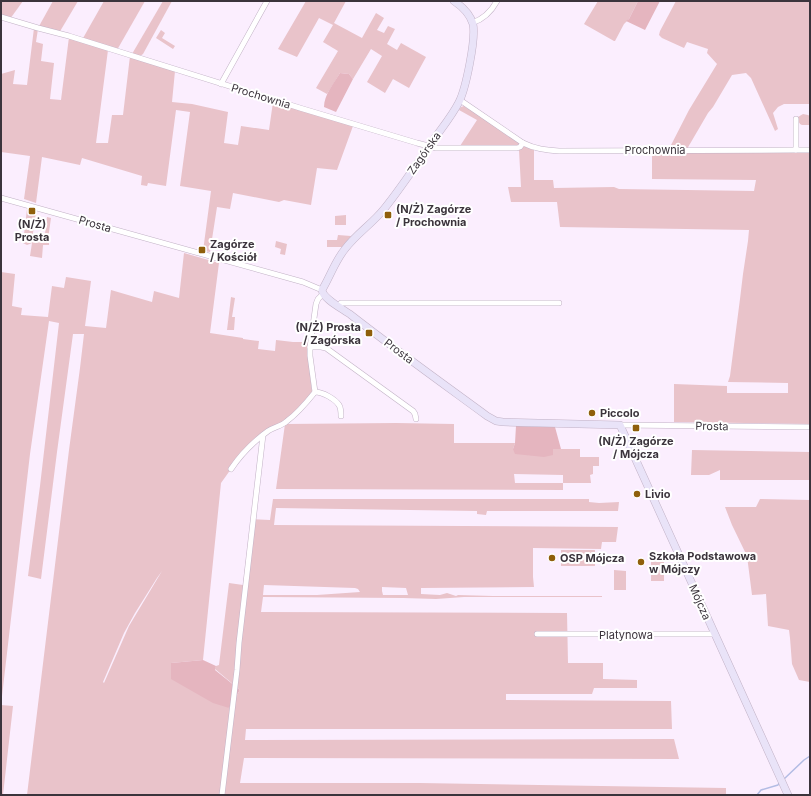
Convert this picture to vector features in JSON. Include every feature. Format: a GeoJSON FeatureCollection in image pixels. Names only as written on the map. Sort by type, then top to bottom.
{"type":"FeatureCollection","features":[{"type":"Feature","properties":{"kind":"street"},"geometry":{"type":"LineString","coordinates":[[221,84],[267,1]]}},
{"type":"Feature","properties":{"kind":"street"},"geometry":{"type":"LineString","coordinates":[[454,1],[470,16],[472,23],[479,21],[488,14],[497,1]]}},
{"type":"Feature","properties":{"kind":"street","name":"Prochownia"},"geometry":{"type":"LineString","coordinates":[[1,17],[69,36],[221,84],[436,148],[517,148],[523,143]]}},
{"type":"Feature","properties":{"kind":"street","name":"Zagórska"},"geometry":{"type":"LineString","coordinates":[[322,292],[334,266],[345,249],[354,238],[373,222],[384,210],[457,106],[464,88],[473,42],[474,29],[472,23]]}},
{"type":"Feature","properties":{"kind":"street","name":"Prochownia"},"geometry":{"type":"LineString","coordinates":[[460,100],[523,143],[537,149],[810,150]]}},
{"type":"Feature","properties":{"kind":"street"},"geometry":{"type":"LineString","coordinates":[[796,119],[796,150]]}},
{"type":"Feature","properties":{"kind":"street","name":"Prosta"},"geometry":{"type":"LineString","coordinates":[[1,198],[303,282],[322,292],[327,298],[481,412],[496,421],[521,424],[810,427]]}},
{"type":"Feature","properties":{"kind":"street"},"geometry":{"type":"LineString","coordinates":[[230,469],[249,447],[263,435],[286,423],[315,392],[310,346],[316,304],[322,292]]}},
{"type":"Feature","properties":{"kind":"street"},"geometry":{"type":"LineString","coordinates":[[338,306],[342,303],[559,303]]}},
{"type":"Feature","properties":{"kind":"street"},"geometry":{"type":"LineString","coordinates":[[310,346],[321,346],[326,348],[413,411],[416,419]]}},
{"type":"Feature","properties":{"kind":"street"},"geometry":{"type":"LineString","coordinates":[[315,392],[325,394],[339,404],[341,416]]}},
{"type":"Feature","properties":{"kind":"street","name":"Mójcza"},"geometry":{"type":"LineString","coordinates":[[620,425],[788,795]]}},
{"type":"Feature","properties":{"kind":"street"},"geometry":{"type":"LineString","coordinates":[[222,795],[263,435]]}},
{"type":"Feature","properties":{"kind":"street","name":"Platynowa"},"geometry":{"type":"LineString","coordinates":[[537,634],[715,634]]}},
{"type":"Feature","properties":{"kind":"shaded area"},"geometry":{"type":"Polygon","coordinates":[[[1,1],[23,1],[10,19],[1,17],[1,1]]]}},
{"type":"Feature","properties":{"kind":"shaded area"},"geometry":{"type":"Polygon","coordinates":[[[53,1],[78,1],[59,33],[38,28],[53,1]]]}},
{"type":"Feature","properties":{"kind":"shaded area"},"geometry":{"type":"Polygon","coordinates":[[[104,1],[145,1],[117,50],[82,40],[104,1]]]}},
{"type":"Feature","properties":{"kind":"shaded area"},"geometry":{"type":"Polygon","coordinates":[[[163,1],[172,1],[143,54],[140,56],[132,54],[163,1]]]}},
{"type":"Feature","properties":{"kind":"shaded area"},"geometry":{"type":"Polygon","coordinates":[[[306,1],[346,1],[334,23],[362,38],[376,13],[384,18],[377,30],[384,33],[388,26],[395,29],[387,44],[397,50],[401,43],[426,57],[409,88],[393,79],[385,93],[367,82],[382,56],[371,49],[353,79],[349,74],[340,73],[327,94],[316,88],[338,51],[323,42],[333,25],[319,18],[297,57],[278,49],[306,1]]]}},
{"type":"Feature","properties":{"kind":"shaded area"},"geometry":{"type":"Polygon","coordinates":[[[598,1],[638,1],[615,41],[584,24],[598,1]]]}},
{"type":"Feature","properties":{"kind":"shaded area"},"geometry":{"type":"Polygon","coordinates":[[[638,1],[660,1],[645,30],[626,21],[629,19],[638,1]]]}},
{"type":"Feature","properties":{"kind":"shaded area"},"geometry":{"type":"Polygon","coordinates":[[[676,1],[810,1],[810,104],[784,104],[778,107],[773,113],[778,129],[775,131],[751,78],[746,73],[732,75],[687,149],[669,149],[689,110],[717,64],[707,53],[708,49],[687,42],[684,48],[662,38],[659,35],[676,1]]]}},
{"type":"Feature","properties":{"kind":"shaded area"},"geometry":{"type":"Polygon","coordinates":[[[34,28],[38,29],[36,42],[43,44],[41,61],[54,63],[50,99],[61,100],[69,37],[108,50],[96,143],[108,143],[112,115],[123,115],[130,56],[175,71],[172,102],[192,104],[228,112],[224,143],[238,145],[241,126],[269,130],[273,102],[353,126],[337,170],[317,168],[311,205],[284,200],[279,202],[233,193],[230,209],[217,207],[210,252],[203,251],[211,191],[180,186],[190,112],[176,110],[166,186],[148,183],[147,186],[141,185],[142,176],[82,158],[80,165],[42,157],[36,203],[24,199],[30,156],[1,152],[1,74],[15,70],[13,84],[27,85],[34,28]]]}},
{"type":"Feature","properties":{"kind":"shaded area"},"geometry":{"type":"Polygon","coordinates":[[[161,30],[165,33],[162,38],[175,46],[173,49],[156,38],[161,30]]]}},
{"type":"Feature","properties":{"kind":"shaded area"},"geometry":{"type":"Polygon","coordinates":[[[340,73],[349,74],[353,79],[336,112],[324,107],[324,103],[330,89],[340,73]]]}},
{"type":"Feature","properties":{"kind":"shaded area"},"geometry":{"type":"Polygon","coordinates":[[[464,106],[519,142],[519,145],[460,146],[477,120],[459,110],[464,106]]]}},
{"type":"Feature","properties":{"kind":"shaded area"},"geometry":{"type":"Polygon","coordinates":[[[803,114],[810,116],[810,125],[802,125],[799,123],[798,117],[803,114]]]}},
{"type":"Feature","properties":{"kind":"shaded area"},"geometry":{"type":"Polygon","coordinates":[[[523,146],[534,150],[534,180],[553,180],[554,188],[614,187],[619,189],[754,191],[756,180],[652,179],[652,153],[810,152],[810,424],[674,422],[674,384],[727,386],[727,393],[788,393],[788,383],[728,382],[749,230],[560,227],[557,202],[511,202],[508,187],[521,187],[519,150],[523,146]]]}},
{"type":"Feature","properties":{"kind":"shaded area"},"geometry":{"type":"Polygon","coordinates":[[[27,209],[36,212],[32,240],[44,242],[47,217],[51,218],[48,239],[49,245],[43,245],[42,258],[30,256],[32,243],[27,245],[23,243],[27,209]]]}},
{"type":"Feature","properties":{"kind":"shaded area"},"geometry":{"type":"Polygon","coordinates":[[[346,215],[346,225],[335,225],[335,216],[346,215]]]}},
{"type":"Feature","properties":{"kind":"shaded area"},"geometry":{"type":"Polygon","coordinates":[[[338,235],[351,236],[342,247],[327,247],[327,240],[337,240],[338,235]]]}},
{"type":"Feature","properties":{"kind":"shaded area"},"geometry":{"type":"Polygon","coordinates":[[[276,241],[287,244],[285,255],[280,254],[281,249],[275,247],[276,241]]]}},
{"type":"Feature","properties":{"kind":"shaded area"},"geometry":{"type":"Polygon","coordinates":[[[184,253],[219,263],[210,333],[259,341],[258,349],[275,351],[276,340],[308,342],[312,391],[311,394],[284,422],[269,429],[231,469],[221,483],[203,660],[171,663],[229,708],[240,690],[215,669],[216,666],[219,665],[229,583],[243,585],[251,519],[270,520],[273,499],[589,499],[589,502],[599,503],[619,502],[618,511],[487,511],[486,515],[477,514],[477,511],[276,508],[274,525],[618,527],[616,542],[602,542],[601,549],[533,548],[534,587],[421,588],[421,594],[440,595],[447,593],[456,596],[602,597],[464,597],[436,599],[263,597],[261,612],[567,613],[568,663],[603,663],[603,679],[637,680],[637,688],[594,688],[592,694],[506,694],[506,700],[671,701],[672,729],[246,729],[245,740],[674,739],[679,759],[244,758],[240,783],[420,783],[726,788],[726,795],[27,795],[84,334],[73,334],[41,579],[28,576],[59,323],[49,321],[30,454],[1,705],[1,272],[15,274],[12,306],[22,308],[21,315],[48,317],[52,286],[64,288],[66,277],[91,281],[85,326],[106,328],[111,290],[152,302],[154,291],[179,298],[184,253]],[[162,571],[124,633],[103,682],[104,683],[129,626],[162,571]],[[264,585],[263,595],[317,595],[360,592],[355,588],[264,585]],[[382,587],[383,595],[408,595],[406,588],[382,587]]]}},
{"type":"Feature","properties":{"kind":"shaded area"},"geometry":{"type":"Polygon","coordinates":[[[231,297],[235,298],[232,317],[235,317],[234,330],[227,330],[231,297]]]}},
{"type":"Feature","properties":{"kind":"shaded area"},"geometry":{"type":"Polygon","coordinates":[[[285,424],[454,424],[454,443],[515,443],[513,449],[580,449],[580,457],[599,457],[599,466],[593,466],[593,474],[590,475],[591,483],[563,483],[563,490],[276,489],[285,424]],[[514,474],[515,483],[563,483],[563,475],[514,474]]]}},
{"type":"Feature","properties":{"kind":"shaded area"},"geometry":{"type":"Polygon","coordinates":[[[516,426],[555,427],[561,449],[553,449],[553,455],[544,457],[515,454],[513,449],[515,443],[516,426]]]}},
{"type":"Feature","properties":{"kind":"shaded area"},"geometry":{"type":"Polygon","coordinates":[[[692,450],[810,452],[810,480],[720,480],[720,470],[709,475],[691,475],[692,450]]]}},
{"type":"Feature","properties":{"kind":"shaded area"},"geometry":{"type":"Polygon","coordinates":[[[760,499],[810,500],[810,682],[799,680],[792,664],[789,630],[768,626],[766,594],[752,595],[747,556],[725,507],[756,507],[760,499]]]}},
{"type":"Feature","properties":{"kind":"shaded area"},"geometry":{"type":"Polygon","coordinates":[[[561,550],[595,550],[595,566],[561,566],[561,550]]]}},
{"type":"Feature","properties":{"kind":"shaded area"},"geometry":{"type":"Polygon","coordinates":[[[651,555],[664,556],[664,581],[651,581],[651,555]]]}},
{"type":"Feature","properties":{"kind":"shaded area"},"geometry":{"type":"Polygon","coordinates":[[[614,570],[626,571],[626,590],[614,590],[614,570]]]}},
{"type":"Feature","properties":{"kind":"shaded area"},"geometry":{"type":"Polygon","coordinates":[[[203,660],[216,666],[215,670],[240,690],[229,708],[213,703],[171,679],[171,663],[203,660]]]}},
{"type":"Feature","properties":{"kind":"shaded area"},"geometry":{"type":"Polygon","coordinates":[[[1,705],[13,706],[3,795],[1,795],[1,705]]]}},
{"type":"Feature","properties":{"kind":"waterway"},"geometry":{"type":"LineString","coordinates":[[784,779],[810,756]]}},
{"type":"Feature","properties":{"kind":"waterway"},"geometry":{"type":"LineString","coordinates":[[757,795],[761,790],[778,785],[779,783]]}},
{"type":"Feature","properties":{"kind":"place","name":"(N/Ż) Prosta"},"geometry":{"type":"Point","coordinates":[32,211]}},
{"type":"Feature","properties":{"kind":"place","name":"(N/Ż) Zagórze / Prochownia"},"geometry":{"type":"Point","coordinates":[388,215]}},
{"type":"Feature","properties":{"kind":"place","name":"Zagórze / Kościół"},"geometry":{"type":"Point","coordinates":[202,250]}},
{"type":"Feature","properties":{"kind":"place","name":"(N/Ż) Prosta / Zagórska"},"geometry":{"type":"Point","coordinates":[369,333]}},
{"type":"Feature","properties":{"kind":"place","name":"Piccolo"},"geometry":{"type":"Point","coordinates":[592,413]}},
{"type":"Feature","properties":{"kind":"place","name":"(N/Ż) Zagórze / Mójcza"},"geometry":{"type":"Point","coordinates":[636,428]}},
{"type":"Feature","properties":{"kind":"place","name":"Livio"},"geometry":{"type":"Point","coordinates":[637,494]}},
{"type":"Feature","properties":{"kind":"place","name":"OSP Mójcza"},"geometry":{"type":"Point","coordinates":[552,558]}},
{"type":"Feature","properties":{"kind":"place","name":"Szkoła Podstawowa w Mójczy"},"geometry":{"type":"Point","coordinates":[641,562]}}]}
